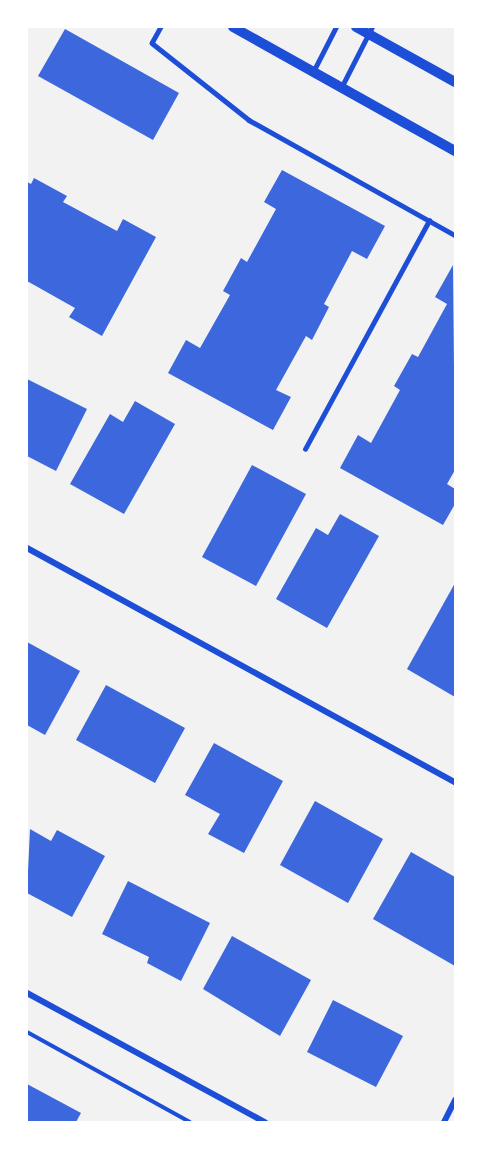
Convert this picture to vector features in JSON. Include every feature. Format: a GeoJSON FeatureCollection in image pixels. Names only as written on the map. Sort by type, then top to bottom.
{"type":"FeatureCollection","features":[{"type":"Feature","properties":{"kind":"street"},"geometry":{"type":"LineString","coordinates":[[233,27],[455,151]]}},
{"type":"Feature","properties":{"kind":"street"},"geometry":{"type":"LineString","coordinates":[[356,27],[370,30],[455,82]]}},
{"type":"Feature","properties":{"kind":"street"},"geometry":{"type":"LineString","coordinates":[[27,548],[455,782]]}},
{"type":"Feature","properties":{"kind":"street"},"geometry":{"type":"LineString","coordinates":[[27,993],[265,1122]]}},
{"type":"Feature","properties":{"kind":"street"},"geometry":{"type":"LineString","coordinates":[[444,1122],[455,1100]]}},
{"type":"Feature","properties":{"kind":"lane"},"geometry":{"type":"LineString","coordinates":[[161,27],[152,43],[249,120],[455,235]]}},
{"type":"Feature","properties":{"kind":"lane"},"geometry":{"type":"LineString","coordinates":[[313,72],[336,27]]}},
{"type":"Feature","properties":{"kind":"lane"},"geometry":{"type":"LineString","coordinates":[[341,88],[370,30]]}},
{"type":"Feature","properties":{"kind":"lane"},"geometry":{"type":"LineString","coordinates":[[305,449],[429,221]]}},
{"type":"Feature","properties":{"kind":"path"},"geometry":{"type":"LineString","coordinates":[[27,1032],[190,1122]]}},
{"type":"Feature","properties":{"kind":"building"},"geometry":{"type":"Polygon","coordinates":[[[65,29],[179,93],[153,140],[38,76],[65,29]]]}},
{"type":"Feature","properties":{"kind":"building"},"geometry":{"type":"Polygon","coordinates":[[[282,170],[385,226],[367,259],[352,251],[324,304],[329,307],[312,340],[306,336],[276,390],[291,397],[273,430],[168,373],[186,340],[200,348],[230,295],[223,291],[241,258],[247,262],[276,209],[264,202],[282,170]]]}},
{"type":"Feature","properties":{"kind":"building"},"geometry":{"type":"Polygon","coordinates":[[[34,178],[67,196],[63,202],[117,231],[123,219],[156,237],[102,336],[69,317],[75,308],[27,281],[27,182],[31,184],[34,178]]]}},
{"type":"Feature","properties":{"kind":"building"},"geometry":{"type":"Polygon","coordinates":[[[453,265],[455,470],[447,484],[455,489],[455,504],[443,525],[340,468],[358,435],[371,443],[400,390],[394,386],[412,354],[418,357],[447,304],[435,297],[453,265]]]}},
{"type":"Feature","properties":{"kind":"building"},"geometry":{"type":"Polygon","coordinates":[[[27,379],[87,409],[56,471],[27,456],[27,379]]]}},
{"type":"Feature","properties":{"kind":"building"},"geometry":{"type":"Polygon","coordinates":[[[135,401],[175,424],[124,514],[70,484],[110,414],[123,422],[135,401]]]}},
{"type":"Feature","properties":{"kind":"building"},"geometry":{"type":"Polygon","coordinates":[[[252,465],[306,494],[256,586],[202,557],[252,465]]]}},
{"type":"Feature","properties":{"kind":"building"},"geometry":{"type":"Polygon","coordinates":[[[340,514],[379,536],[327,628],[276,599],[316,528],[328,535],[340,514]]]}},
{"type":"Feature","properties":{"kind":"building"},"geometry":{"type":"Polygon","coordinates":[[[455,583],[455,697],[407,669],[455,583]]]}},
{"type":"Feature","properties":{"kind":"building"},"geometry":{"type":"Polygon","coordinates":[[[27,642],[80,671],[45,735],[27,725],[27,642]]]}},
{"type":"Feature","properties":{"kind":"building"},"geometry":{"type":"Polygon","coordinates":[[[106,685],[185,728],[155,783],[76,740],[106,685]]]}},
{"type":"Feature","properties":{"kind":"building"},"geometry":{"type":"Polygon","coordinates":[[[214,743],[283,781],[244,853],[208,834],[220,814],[185,795],[214,743]]]}},
{"type":"Feature","properties":{"kind":"building"},"geometry":{"type":"Polygon","coordinates":[[[315,801],[383,839],[348,903],[280,865],[315,801]]]}},
{"type":"Feature","properties":{"kind":"building"},"geometry":{"type":"Polygon","coordinates":[[[30,829],[51,841],[57,830],[105,856],[72,917],[27,893],[30,829]]]}},
{"type":"Feature","properties":{"kind":"building"},"geometry":{"type":"Polygon","coordinates":[[[411,852],[455,877],[455,966],[373,919],[411,852]]]}},
{"type":"Feature","properties":{"kind":"building"},"geometry":{"type":"Polygon","coordinates":[[[128,881],[210,923],[181,981],[147,963],[149,957],[102,934],[128,881]]]}},
{"type":"Feature","properties":{"kind":"building"},"geometry":{"type":"Polygon","coordinates":[[[232,936],[311,980],[280,1036],[203,989],[232,936]]]}},
{"type":"Feature","properties":{"kind":"building"},"geometry":{"type":"Polygon","coordinates":[[[333,1000],[403,1036],[376,1087],[307,1052],[333,1000]]]}},
{"type":"Feature","properties":{"kind":"building"},"geometry":{"type":"Polygon","coordinates":[[[27,1084],[81,1113],[76,1122],[27,1122],[27,1084]]]}}]}
